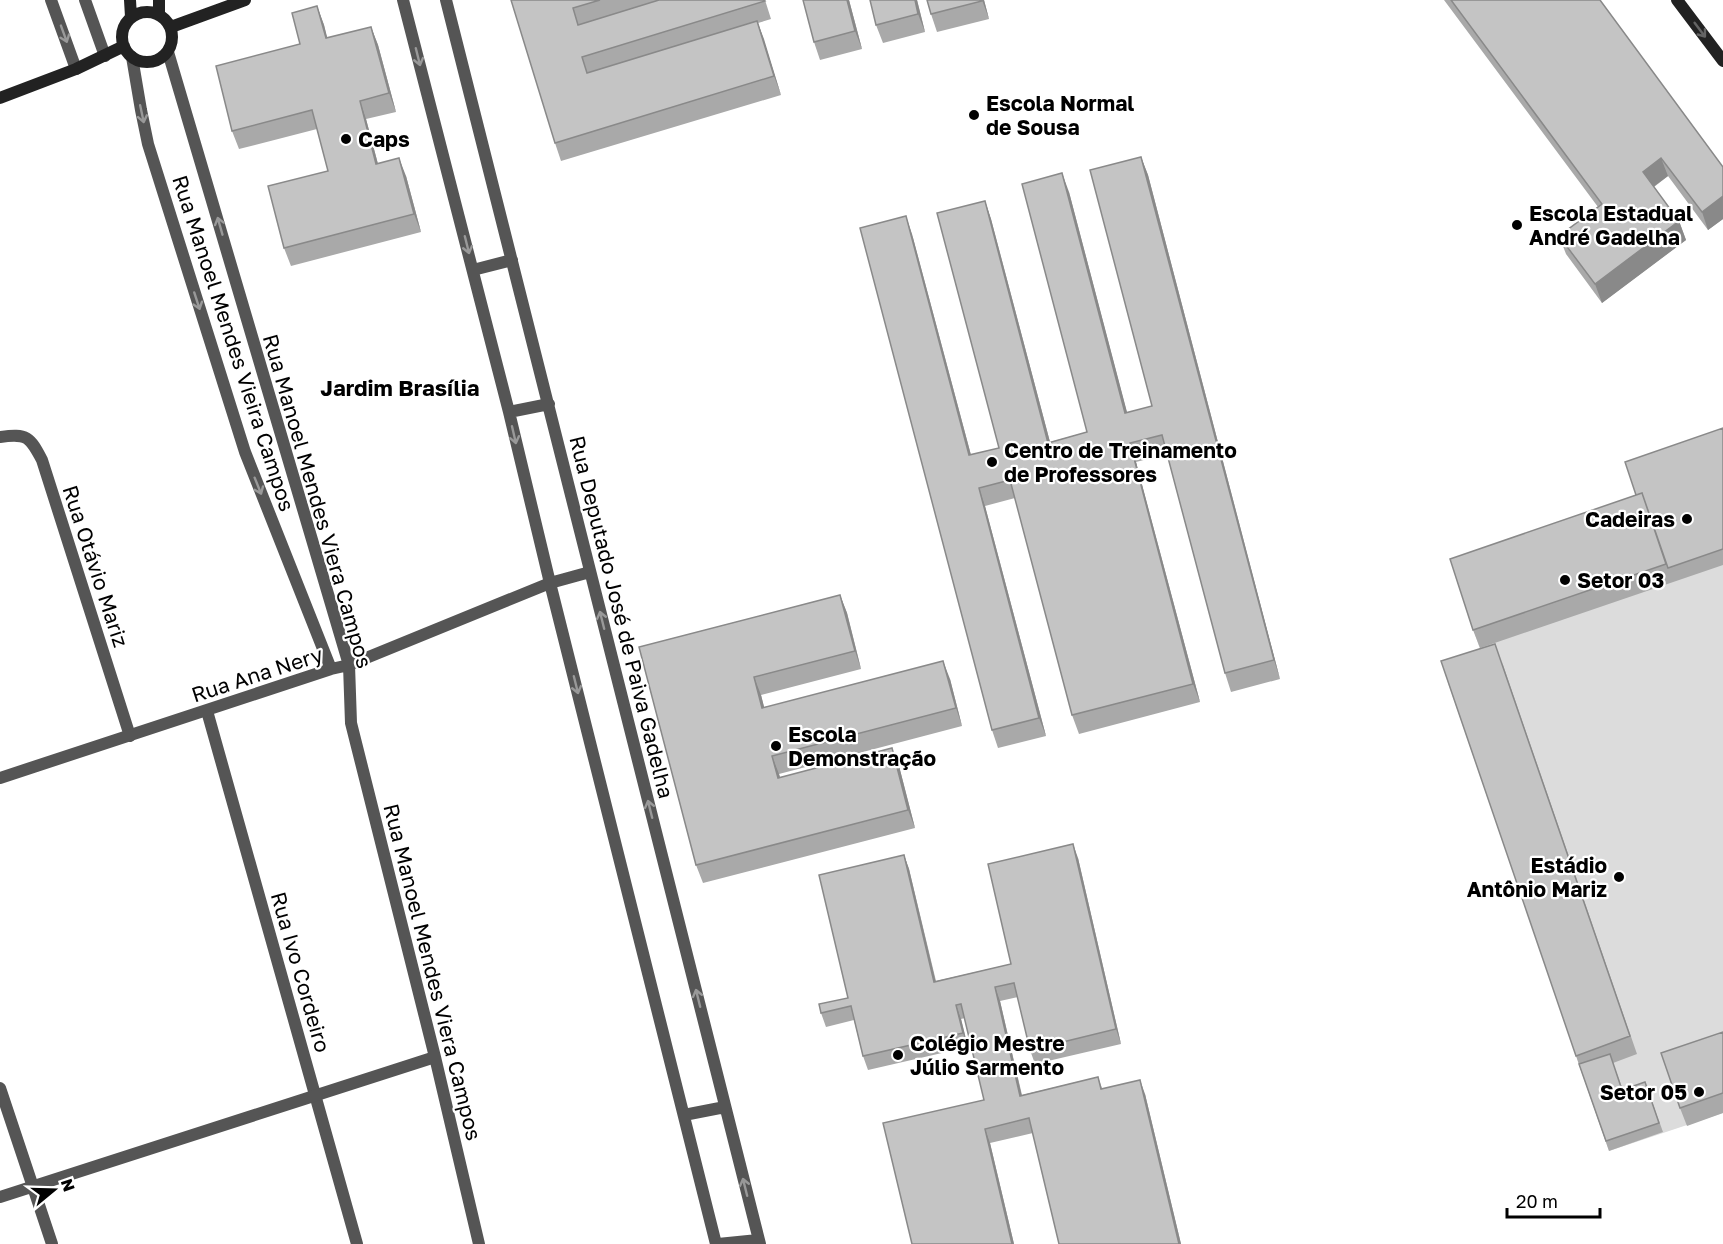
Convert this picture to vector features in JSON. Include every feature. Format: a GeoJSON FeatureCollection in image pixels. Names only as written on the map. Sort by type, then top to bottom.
{"type":"FeatureCollection","features":[{"type":"Feature","properties":{"kind":"street"},"geometry":{"type":"LineString","coordinates":[[51,0],[76,69]]}},
{"type":"Feature","properties":{"kind":"street"},"geometry":{"type":"LineString","coordinates":[[85,0],[105,56]]}},
{"type":"Feature","properties":{"kind":"street"},"geometry":{"type":"LineString","coordinates":[[130,0],[131,18]]}},
{"type":"Feature","properties":{"kind":"street"},"geometry":{"type":"LineString","coordinates":[[159,0],[159,14]]}},
{"type":"Feature","properties":{"kind":"street"},"geometry":{"type":"LineString","coordinates":[[171,27],[244,0]]}},
{"type":"Feature","properties":{"kind":"street"},"geometry":{"type":"LineString","coordinates":[[403,0],[509,412],[717,1244],[759,1242]]}},
{"type":"Feature","properties":{"kind":"street","name":"Rua Deputado José de Paiva Gadelha"},"geometry":{"type":"LineString","coordinates":[[446,0],[759,1242]]}},
{"type":"Feature","properties":{"kind":"street"},"geometry":{"type":"LineString","coordinates":[[1677,0],[1723,61]]}},
{"type":"Feature","properties":{"kind":"street"},"geometry":{"type":"LineString","coordinates":[[152,11],[159,14],[171,27],[172,44],[168,52],[160,59],[151,62],[141,61],[128,51],[124,26],[137,13],[152,11]]}},
{"type":"Feature","properties":{"kind":"street"},"geometry":{"type":"LineString","coordinates":[[0,98],[105,56],[128,51]]}},
{"type":"Feature","properties":{"kind":"street","name":"Rua Manoel Mendes Vieira Campos"},"geometry":{"type":"LineString","coordinates":[[128,51],[148,144],[245,452],[331,669]]}},
{"type":"Feature","properties":{"kind":"street","name":"Rua Manoel Mendes Viera Campos"},"geometry":{"type":"LineString","coordinates":[[168,52],[349,664],[351,723],[435,1057],[479,1244]]}},
{"type":"Feature","properties":{"kind":"street"},"geometry":{"type":"LineString","coordinates":[[473,270],[512,260]]}},
{"type":"Feature","properties":{"kind":"street"},"geometry":{"type":"LineString","coordinates":[[509,412],[549,404]]}},
{"type":"Feature","properties":{"kind":"street","name":"Rua Otávio Mariz"},"geometry":{"type":"LineString","coordinates":[[0,437],[18,435],[32,442],[42,460],[130,736]]}},
{"type":"Feature","properties":{"kind":"street","name":"Rua Ana Nery"},"geometry":{"type":"LineString","coordinates":[[0,778],[349,664],[550,583],[590,572]]}},
{"type":"Feature","properties":{"kind":"street","name":"Rua Ivo Cordeiro"},"geometry":{"type":"LineString","coordinates":[[207,711],[357,1244]]}},
{"type":"Feature","properties":{"kind":"street"},"geometry":{"type":"LineString","coordinates":[[0,1197],[435,1057]]}},
{"type":"Feature","properties":{"kind":"street"},"geometry":{"type":"LineString","coordinates":[[0,1088],[52,1244]]}},
{"type":"Feature","properties":{"kind":"street"},"geometry":{"type":"LineString","coordinates":[[684,1115],[725,1107]]}},
{"type":"Feature","properties":{"kind":"shaded area","name":"Estádio Antônio Mariz"},"geometry":{"type":"Polygon","coordinates":[[[1723,444],[1723,1113],[1609,1151],[1447,680],[1486,667],[1456,578],[1642,514],[1723,444]]]}},
{"type":"Feature","properties":{"kind":"building"},"geometry":{"type":"Polygon","coordinates":[[[511,0],[600,0],[573,8],[578,25],[659,0],[764,0],[582,57],[587,73],[757,21],[774,76],[555,143],[511,0]]]}},
{"type":"Feature","properties":{"kind":"building"},"geometry":{"type":"Polygon","coordinates":[[[803,0],[847,0],[855,31],[814,42],[803,0]]]}},
{"type":"Feature","properties":{"kind":"building"},"geometry":{"type":"Polygon","coordinates":[[[870,0],[915,0],[918,14],[876,25],[870,0]]]}},
{"type":"Feature","properties":{"kind":"building"},"geometry":{"type":"Polygon","coordinates":[[[927,0],[982,0],[982,1],[931,14],[927,0]]]}},
{"type":"Feature","properties":{"kind":"building"},"geometry":{"type":"Polygon","coordinates":[[[1451,0],[1600,0],[1723,167],[1723,196],[1702,212],[1661,158],[1643,172],[1679,221],[1595,284],[1559,236],[1602,204],[1451,0]]]}},
{"type":"Feature","properties":{"kind":"building","name":"Caps"},"geometry":{"type":"Polygon","coordinates":[[[317,6],[326,38],[371,27],[389,93],[360,101],[376,164],[399,158],[414,214],[284,248],[268,186],[328,171],[312,110],[232,131],[216,66],[300,44],[292,13],[317,6]]]}},
{"type":"Feature","properties":{"kind":"building"},"geometry":{"type":"Polygon","coordinates":[[[1141,157],[1274,660],[1225,673],[1162,435],[1130,443],[1193,684],[1072,715],[1010,480],[979,488],[1039,718],[992,730],[860,228],[906,216],[969,455],[999,448],[937,213],[985,201],[1048,443],[1087,432],[1022,184],[1062,173],[1125,413],[1152,406],[1090,170],[1141,157]]]}},
{"type":"Feature","properties":{"kind":"building"},"geometry":{"type":"Polygon","coordinates":[[[1723,428],[1723,549],[1668,568],[1642,493],[1636,495],[1625,462],[1723,428]]]}},
{"type":"Feature","properties":{"kind":"building","name":"Setor 03"},"geometry":{"type":"Polygon","coordinates":[[[1642,493],[1666,564],[1473,630],[1450,559],[1642,493]]]}},
{"type":"Feature","properties":{"kind":"building","name":"Escola Demonstração"},"geometry":{"type":"Polygon","coordinates":[[[840,595],[855,651],[754,677],[762,708],[943,661],[956,708],[772,756],[778,778],[892,748],[908,810],[696,865],[639,647],[840,595]]]}},
{"type":"Feature","properties":{"kind":"building"},"geometry":{"type":"Polygon","coordinates":[[[1495,644],[1630,1036],[1576,1056],[1441,661],[1495,644]]]}},
{"type":"Feature","properties":{"kind":"building","name":"Colégio Mestre Júlio Sarmento"},"geometry":{"type":"Polygon","coordinates":[[[1073,844],[1116,1029],[1030,1050],[1014,983],[995,987],[1020,1096],[1098,1077],[1101,1089],[1140,1080],[1179,1244],[1059,1244],[1029,1118],[985,1129],[1012,1244],[912,1244],[883,1123],[984,1100],[961,1004],[956,1005],[963,1033],[863,1056],[851,1006],[821,1013],[819,1004],[848,998],[819,875],[904,855],[934,982],[1011,964],[988,864],[1073,844]]]}},
{"type":"Feature","properties":{"kind":"building","name":"Setor 05"},"geometry":{"type":"Polygon","coordinates":[[[1723,1032],[1723,1093],[1680,1108],[1661,1053],[1723,1032]]]}},
{"type":"Feature","properties":{"kind":"building"},"geometry":{"type":"Polygon","coordinates":[[[1610,1054],[1622,1090],[1645,1082],[1659,1123],[1606,1141],[1579,1064],[1610,1054]]]}},
{"type":"Feature","properties":{"kind":"place","name":"Escola Normal de Sousa"},"geometry":{"type":"Point","coordinates":[974,115]}},
{"type":"Feature","properties":{"kind":"place","name":"Caps"},"geometry":{"type":"Point","coordinates":[346,139]}},
{"type":"Feature","properties":{"kind":"place","name":"Escola Estadual André Gadelha"},"geometry":{"type":"Point","coordinates":[1517,225]}},
{"type":"Feature","properties":{"kind":"place","name":"Centro de Treinamento de Professores"},"geometry":{"type":"Point","coordinates":[992,462]}},
{"type":"Feature","properties":{"kind":"place","name":"Cadeiras"},"geometry":{"type":"Point","coordinates":[1687,519]}},
{"type":"Feature","properties":{"kind":"place","name":"Setor 03"},"geometry":{"type":"Point","coordinates":[1565,580]}},
{"type":"Feature","properties":{"kind":"place","name":"Escola Demonstração"},"geometry":{"type":"Point","coordinates":[776,746]}},
{"type":"Feature","properties":{"kind":"place","name":"Estádio Antônio Mariz"},"geometry":{"type":"Point","coordinates":[1619,877]}},
{"type":"Feature","properties":{"kind":"place","name":"Colégio Mestre Júlio Sarmento"},"geometry":{"type":"Point","coordinates":[898,1055]}},
{"type":"Feature","properties":{"kind":"place","name":"Setor 05"},"geometry":{"type":"Point","coordinates":[1699,1092]}},
{"type":"Feature","properties":{"kind":"district","name":"Jardim Brasília"},"geometry":{"type":"Point","coordinates":[400,387]}}]}
